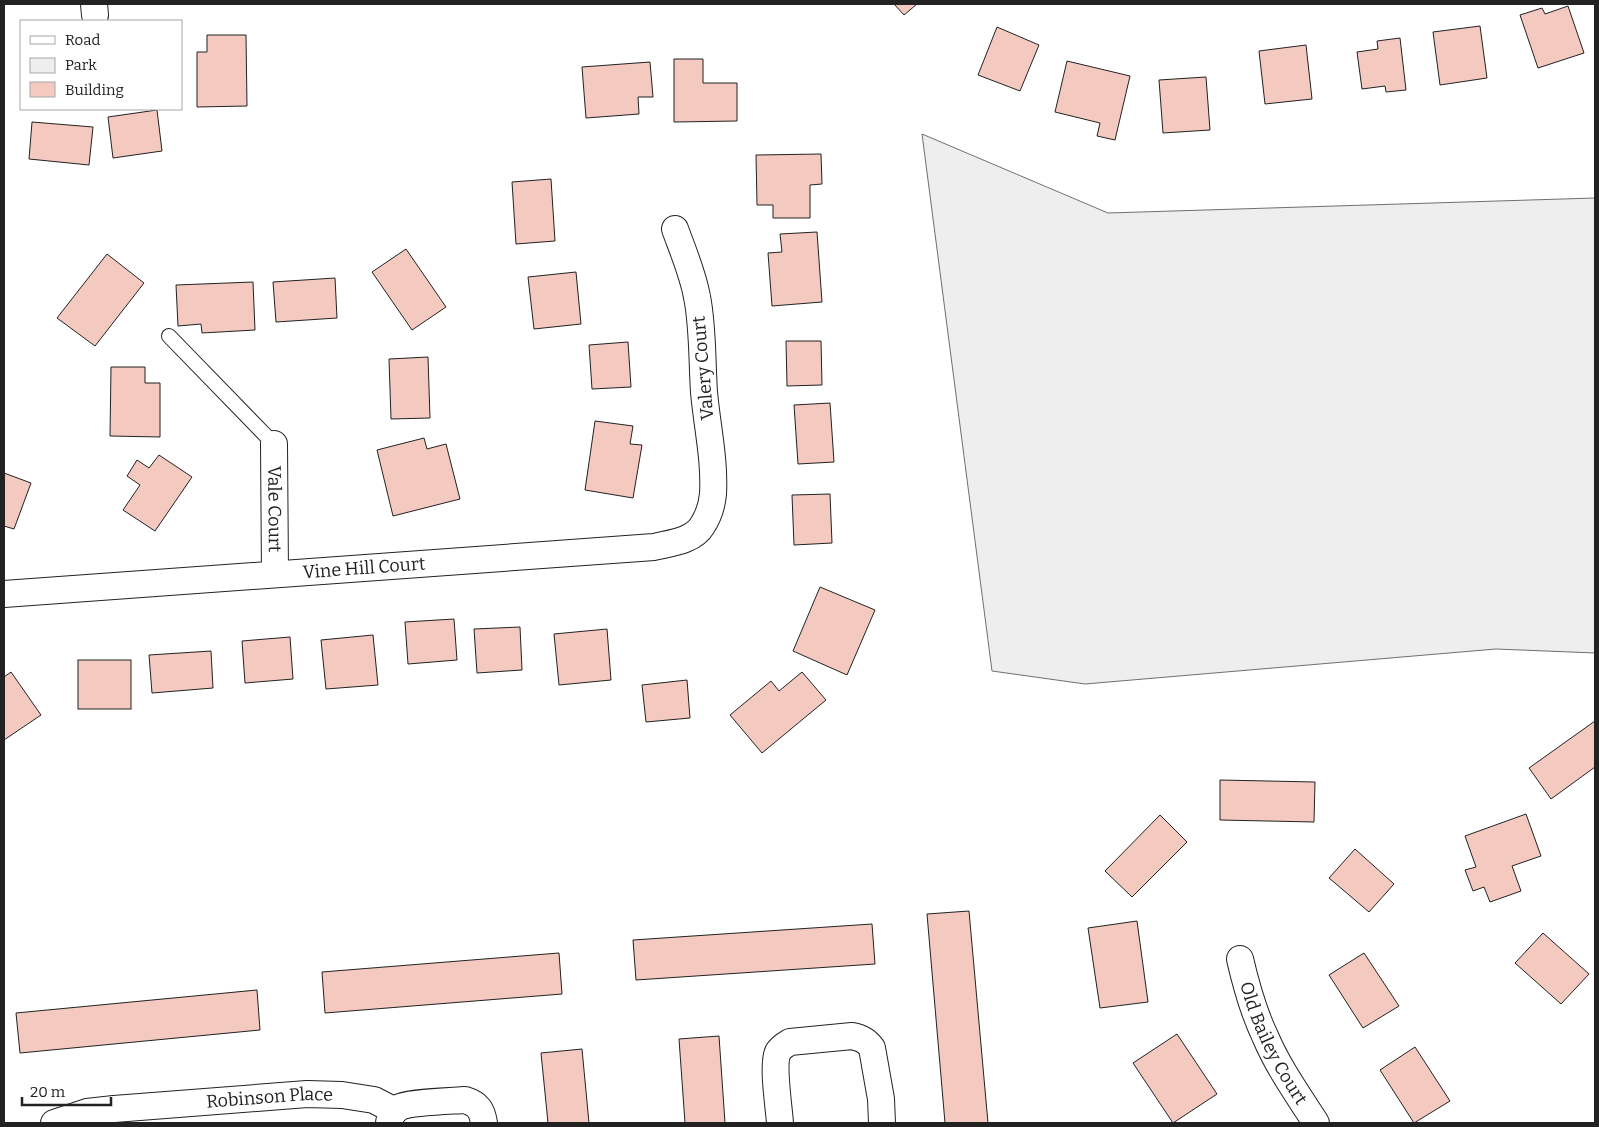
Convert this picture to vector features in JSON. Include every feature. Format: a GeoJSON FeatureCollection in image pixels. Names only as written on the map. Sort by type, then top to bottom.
{"type":"FeatureCollection","features":[{"type":"Feature","properties":{"kind":"street","name":"Valery Court"},"geometry":{"type":"LineString","coordinates":[[675,229],[694,282],[698,300],[704,392],[713,473],[710,510]]}},
{"type":"Feature","properties":{"kind":"street","name":"Vale Court"},"geometry":{"type":"LineString","coordinates":[[274,444],[275,574]]}},
{"type":"Feature","properties":{"kind":"street","name":"Vine Hill Court"},"geometry":{"type":"LineString","coordinates":[[4,594],[654,547],[679,541],[692,535],[702,528],[710,510]]}},
{"type":"Feature","properties":{"kind":"street","name":"Old Bailey Court"},"geometry":{"type":"LineString","coordinates":[[1240,958],[1254,1010],[1265,1038],[1280,1066],[1316,1123]]}},
{"type":"Feature","properties":{"kind":"street"},"geometry":{"type":"LineString","coordinates":[[780,1123],[776,1065],[779,1051],[790,1042],[852,1036],[861,1038],[872,1048],[881,1099],[882,1123]]}},
{"type":"Feature","properties":{"kind":"street","name":"Robinson Place"},"geometry":{"type":"LineString","coordinates":[[54,1123],[87,1112],[114,1108],[307,1094],[342,1095],[374,1100],[392,1117],[404,1106],[465,1100],[479,1107],[484,1123]]}},
{"type":"Feature","properties":{"kind":"lane"},"geometry":{"type":"LineString","coordinates":[[169,336],[274,444]]}},
{"type":"Feature","properties":{"kind":"green space"},"geometry":{"type":"Polygon","coordinates":[[[922,134],[1108,213],[1595,198],[1595,653],[1496,649],[1085,684],[992,671],[922,134]]]}},
{"type":"Feature","properties":{"kind":"building"},"geometry":{"type":"Polygon","coordinates":[[[894,4],[917,4],[904,15],[894,4]]]}},
{"type":"Feature","properties":{"kind":"building"},"geometry":{"type":"Polygon","coordinates":[[[1568,6],[1584,53],[1538,68],[1520,15],[1542,8],[1545,14],[1568,6]]]}},
{"type":"Feature","properties":{"kind":"building"},"geometry":{"type":"Polygon","coordinates":[[[1480,26],[1487,78],[1440,85],[1433,32],[1480,26]]]}},
{"type":"Feature","properties":{"kind":"building"},"geometry":{"type":"Polygon","coordinates":[[[997,27],[1039,45],[1020,91],[978,75],[997,27]]]}},
{"type":"Feature","properties":{"kind":"building"},"geometry":{"type":"Polygon","coordinates":[[[207,35],[246,35],[247,106],[197,107],[197,52],[207,52],[207,35]]]}},
{"type":"Feature","properties":{"kind":"building"},"geometry":{"type":"Polygon","coordinates":[[[1400,38],[1406,90],[1386,92],[1385,86],[1362,89],[1357,52],[1378,49],[1377,41],[1400,38]]]}},
{"type":"Feature","properties":{"kind":"building"},"geometry":{"type":"Polygon","coordinates":[[[1306,45],[1312,99],[1265,104],[1259,51],[1306,45]]]}},
{"type":"Feature","properties":{"kind":"building"},"geometry":{"type":"Polygon","coordinates":[[[674,59],[703,59],[703,83],[737,83],[737,121],[674,122],[674,59]]]}},
{"type":"Feature","properties":{"kind":"building"},"geometry":{"type":"Polygon","coordinates":[[[1067,61],[1130,76],[1115,140],[1097,136],[1100,123],[1055,112],[1067,61]]]}},
{"type":"Feature","properties":{"kind":"building"},"geometry":{"type":"Polygon","coordinates":[[[650,62],[653,97],[638,97],[639,114],[586,118],[582,67],[650,62]]]}},
{"type":"Feature","properties":{"kind":"building"},"geometry":{"type":"Polygon","coordinates":[[[1206,77],[1210,130],[1163,133],[1159,80],[1206,77]]]}},
{"type":"Feature","properties":{"kind":"building"},"geometry":{"type":"Polygon","coordinates":[[[157,110],[162,151],[113,158],[108,117],[157,110]]]}},
{"type":"Feature","properties":{"kind":"building"},"geometry":{"type":"Polygon","coordinates":[[[32,122],[93,127],[89,165],[29,159],[32,122]]]}},
{"type":"Feature","properties":{"kind":"building"},"geometry":{"type":"Polygon","coordinates":[[[821,154],[822,184],[810,185],[810,218],[773,218],[773,205],[757,205],[756,155],[821,154]]]}},
{"type":"Feature","properties":{"kind":"building"},"geometry":{"type":"Polygon","coordinates":[[[551,179],[555,241],[516,244],[512,182],[551,179]]]}},
{"type":"Feature","properties":{"kind":"building"},"geometry":{"type":"Polygon","coordinates":[[[817,232],[822,302],[772,306],[768,253],[782,252],[780,234],[817,232]]]}},
{"type":"Feature","properties":{"kind":"building"},"geometry":{"type":"Polygon","coordinates":[[[406,249],[446,307],[412,330],[372,272],[406,249]]]}},
{"type":"Feature","properties":{"kind":"building"},"geometry":{"type":"Polygon","coordinates":[[[107,254],[144,283],[95,346],[57,318],[107,254]]]}},
{"type":"Feature","properties":{"kind":"building"},"geometry":{"type":"Polygon","coordinates":[[[576,272],[581,324],[534,329],[528,277],[576,272]]]}},
{"type":"Feature","properties":{"kind":"building"},"geometry":{"type":"Polygon","coordinates":[[[335,278],[337,318],[276,322],[273,282],[335,278]]]}},
{"type":"Feature","properties":{"kind":"building"},"geometry":{"type":"Polygon","coordinates":[[[253,282],[255,330],[202,333],[201,324],[178,326],[176,285],[253,282]]]}},
{"type":"Feature","properties":{"kind":"building"},"geometry":{"type":"Polygon","coordinates":[[[786,341],[821,341],[822,385],[787,386],[786,341]]]}},
{"type":"Feature","properties":{"kind":"building"},"geometry":{"type":"Polygon","coordinates":[[[628,342],[631,387],[592,389],[589,345],[628,342]]]}},
{"type":"Feature","properties":{"kind":"building"},"geometry":{"type":"Polygon","coordinates":[[[428,357],[430,418],[391,419],[389,359],[428,357]]]}},
{"type":"Feature","properties":{"kind":"building"},"geometry":{"type":"Polygon","coordinates":[[[111,367],[145,367],[145,383],[160,383],[160,437],[110,436],[111,367]]]}},
{"type":"Feature","properties":{"kind":"building"},"geometry":{"type":"Polygon","coordinates":[[[830,403],[834,462],[798,464],[794,405],[830,403]]]}},
{"type":"Feature","properties":{"kind":"building"},"geometry":{"type":"Polygon","coordinates":[[[595,421],[633,426],[630,444],[642,445],[633,498],[585,490],[595,421]]]}},
{"type":"Feature","properties":{"kind":"building"},"geometry":{"type":"Polygon","coordinates":[[[424,438],[427,449],[446,444],[460,499],[393,516],[377,450],[424,438]]]}},
{"type":"Feature","properties":{"kind":"building"},"geometry":{"type":"Polygon","coordinates":[[[159,455],[192,477],[155,531],[123,510],[140,485],[127,476],[137,460],[149,468],[159,455]]]}},
{"type":"Feature","properties":{"kind":"building"},"geometry":{"type":"Polygon","coordinates":[[[4,473],[31,483],[14,529],[4,526],[4,473]]]}},
{"type":"Feature","properties":{"kind":"building"},"geometry":{"type":"Polygon","coordinates":[[[830,494],[832,543],[794,545],[792,495],[830,494]]]}},
{"type":"Feature","properties":{"kind":"building"},"geometry":{"type":"Polygon","coordinates":[[[820,587],[875,610],[847,675],[793,651],[820,587]]]}},
{"type":"Feature","properties":{"kind":"building"},"geometry":{"type":"Polygon","coordinates":[[[454,619],[457,660],[408,664],[405,622],[454,619]]]}},
{"type":"Feature","properties":{"kind":"building"},"geometry":{"type":"Polygon","coordinates":[[[520,627],[522,670],[477,673],[474,629],[520,627]]]}},
{"type":"Feature","properties":{"kind":"building"},"geometry":{"type":"Polygon","coordinates":[[[607,629],[611,680],[559,685],[554,634],[607,629]]]}},
{"type":"Feature","properties":{"kind":"building"},"geometry":{"type":"Polygon","coordinates":[[[373,635],[378,685],[326,689],[321,640],[373,635]]]}},
{"type":"Feature","properties":{"kind":"building"},"geometry":{"type":"Polygon","coordinates":[[[290,637],[293,679],[245,683],[242,641],[290,637]]]}},
{"type":"Feature","properties":{"kind":"building"},"geometry":{"type":"Polygon","coordinates":[[[211,651],[213,688],[152,693],[149,655],[211,651]]]}},
{"type":"Feature","properties":{"kind":"building"},"geometry":{"type":"Polygon","coordinates":[[[78,660],[131,660],[131,709],[78,709],[78,660]]]}},
{"type":"Feature","properties":{"kind":"building"},"geometry":{"type":"Polygon","coordinates":[[[11,672],[41,715],[4,740],[4,677],[11,672]]]}},
{"type":"Feature","properties":{"kind":"building"},"geometry":{"type":"Polygon","coordinates":[[[802,672],[826,700],[762,753],[730,715],[771,681],[779,691],[802,672]]]}},
{"type":"Feature","properties":{"kind":"building"},"geometry":{"type":"Polygon","coordinates":[[[687,680],[690,718],[646,722],[642,685],[687,680]]]}},
{"type":"Feature","properties":{"kind":"building"},"geometry":{"type":"Polygon","coordinates":[[[1595,721],[1595,767],[1551,799],[1529,768],[1595,721]]]}},
{"type":"Feature","properties":{"kind":"building"},"geometry":{"type":"Polygon","coordinates":[[[1220,780],[1315,782],[1314,822],[1220,820],[1220,780]]]}},
{"type":"Feature","properties":{"kind":"building"},"geometry":{"type":"Polygon","coordinates":[[[1526,814],[1541,856],[1512,866],[1521,891],[1490,902],[1484,887],[1473,891],[1465,870],[1476,867],[1465,836],[1526,814]]]}},
{"type":"Feature","properties":{"kind":"building"},"geometry":{"type":"Polygon","coordinates":[[[1160,815],[1187,842],[1132,897],[1105,871],[1160,815]]]}},
{"type":"Feature","properties":{"kind":"building"},"geometry":{"type":"Polygon","coordinates":[[[1355,849],[1394,884],[1369,912],[1329,878],[1355,849]]]}},
{"type":"Feature","properties":{"kind":"building"},"geometry":{"type":"Polygon","coordinates":[[[969,911],[988,1123],[945,1123],[927,914],[969,911]]]}},
{"type":"Feature","properties":{"kind":"building"},"geometry":{"type":"Polygon","coordinates":[[[1137,921],[1148,1002],[1100,1008],[1088,928],[1137,921]]]}},
{"type":"Feature","properties":{"kind":"building"},"geometry":{"type":"Polygon","coordinates":[[[872,924],[875,964],[636,980],[633,940],[872,924]]]}},
{"type":"Feature","properties":{"kind":"building"},"geometry":{"type":"Polygon","coordinates":[[[1543,933],[1589,974],[1561,1004],[1515,963],[1543,933]]]}},
{"type":"Feature","properties":{"kind":"building"},"geometry":{"type":"Polygon","coordinates":[[[559,953],[562,994],[325,1013],[322,972],[559,953]]]}},
{"type":"Feature","properties":{"kind":"building"},"geometry":{"type":"Polygon","coordinates":[[[1364,953],[1399,1006],[1363,1028],[1329,975],[1364,953]]]}},
{"type":"Feature","properties":{"kind":"building"},"geometry":{"type":"Polygon","coordinates":[[[257,990],[260,1030],[20,1053],[16,1013],[257,990]]]}},
{"type":"Feature","properties":{"kind":"building"},"geometry":{"type":"Polygon","coordinates":[[[1177,1034],[1217,1094],[1173,1123],[1133,1063],[1177,1034]]]}},
{"type":"Feature","properties":{"kind":"building"},"geometry":{"type":"Polygon","coordinates":[[[719,1036],[725,1123],[685,1123],[679,1039],[719,1036]]]}},
{"type":"Feature","properties":{"kind":"building"},"geometry":{"type":"Polygon","coordinates":[[[1415,1047],[1450,1101],[1414,1123],[1380,1070],[1415,1047]]]}},
{"type":"Feature","properties":{"kind":"building"},"geometry":{"type":"Polygon","coordinates":[[[582,1049],[589,1123],[548,1123],[541,1053],[582,1049]]]}}]}
